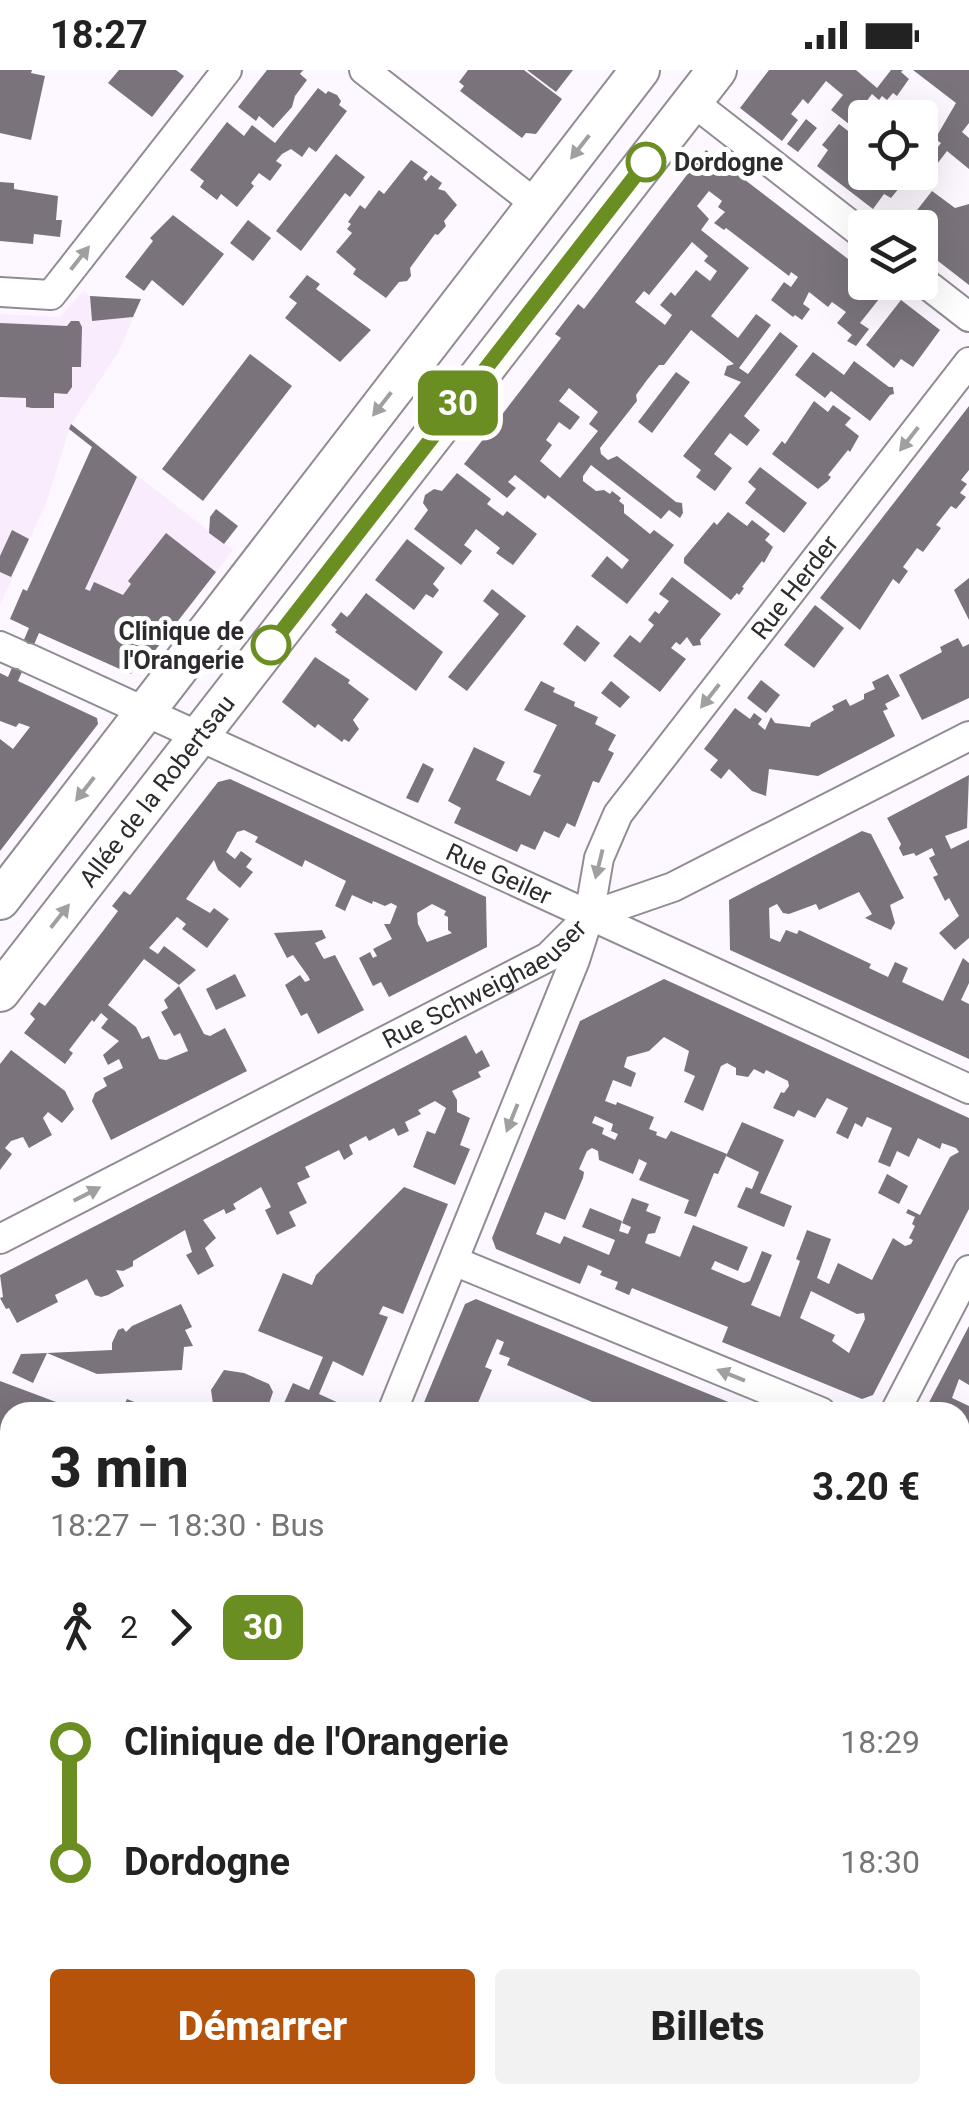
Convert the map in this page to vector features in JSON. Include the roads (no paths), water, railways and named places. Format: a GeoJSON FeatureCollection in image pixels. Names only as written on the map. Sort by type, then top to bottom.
{"type":"FeatureCollection","features":[{"type":"Feature","properties":{"kind":"main road"},"geometry":{"type":"LineString","coordinates":[[0,900],[640,70]]}},
{"type":"Feature","properties":{"kind":"main road"},"geometry":{"type":"LineString","coordinates":[[650,70],[692,102]]}},
{"type":"Feature","properties":{"kind":"main road","name":"Allée de la Robertsau"},"geometry":{"type":"LineString","coordinates":[[0,992],[717,70]]}},
{"type":"Feature","properties":{"kind":"main road"},"geometry":{"type":"LineString","coordinates":[[536,204],[583,242]]}},
{"type":"Feature","properties":{"kind":"street"},"geometry":{"type":"LineString","coordinates":[[0,292],[51,294],[227,70]]}},
{"type":"Feature","properties":{"kind":"street"},"geometry":{"type":"LineString","coordinates":[[364,70],[536,204]]}},
{"type":"Feature","properties":{"kind":"street"},"geometry":{"type":"LineString","coordinates":[[692,102],[848,223]]}},
{"type":"Feature","properties":{"kind":"street"},"geometry":{"type":"LineString","coordinates":[[938,293],[969,317]]}},
{"type":"Feature","properties":{"kind":"street","name":"Rue Herder"},"geometry":{"type":"LineString","coordinates":[[396,1402],[548,1027],[589,916],[599,858],[618,814],[969,362]]}},
{"type":"Feature","properties":{"kind":"street","name":"Rue Geiler"},"geometry":{"type":"LineString","coordinates":[[15,653],[969,1089]]}},
{"type":"Feature","properties":{"kind":"street","name":"Rue Schweighaeuser"},"geometry":{"type":"LineString","coordinates":[[0,1239],[548,957],[589,916],[673,887],[969,736]]}},
{"type":"Feature","properties":{"kind":"street"},"geometry":{"type":"LineString","coordinates":[[454,1261],[797,1402]]}},
{"type":"Feature","properties":{"kind":"street"},"geometry":{"type":"LineString","coordinates":[[899,1402],[969,1270]]}},
{"type":"Feature","properties":{"kind":"place","name":"Dordogne"},"geometry":{"type":"Point","coordinates":[646,162]}},
{"type":"Feature","properties":{"kind":"place","name":"Clinique de l'Orangerie"},"geometry":{"type":"Point","coordinates":[271,645]}}]}
